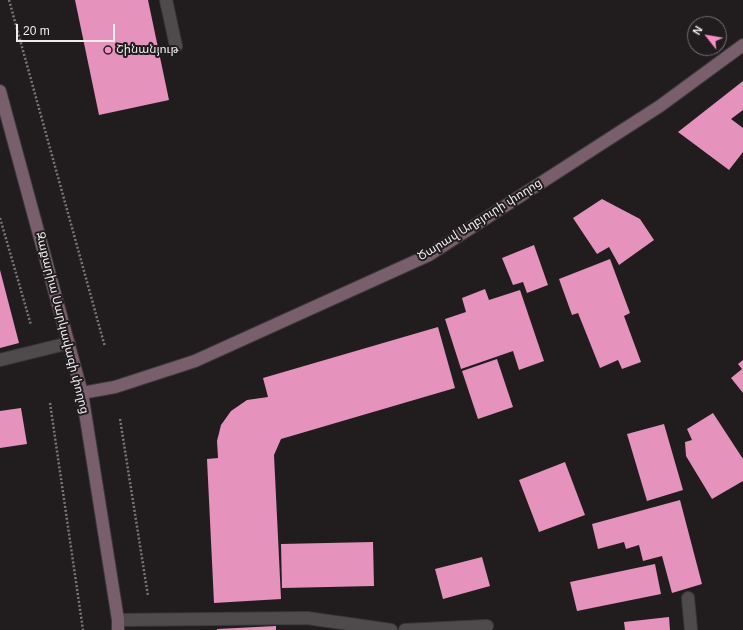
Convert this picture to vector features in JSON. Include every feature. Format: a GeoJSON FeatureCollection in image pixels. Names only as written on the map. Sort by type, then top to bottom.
{"type":"FeatureCollection","features":[{"type":"Feature","properties":{"kind":"main road","name":"Ծարավ Աղբյուրի փողոց"},"geometry":{"type":"LineString","coordinates":[[82,393],[116,387],[195,362],[429,255],[660,106],[743,45]]}},
{"type":"Feature","properties":{"kind":"main road","name":"Զաքարիա Սարկավագի փողոց"},"geometry":{"type":"LineString","coordinates":[[0,91],[82,393],[118,625]]}},
{"type":"Feature","properties":{"kind":"street"},"geometry":{"type":"LineString","coordinates":[[166,0],[176,46]]}},
{"type":"Feature","properties":{"kind":"street"},"geometry":{"type":"LineString","coordinates":[[0,360],[69,343]]}},
{"type":"Feature","properties":{"kind":"street"},"geometry":{"type":"LineString","coordinates":[[688,598],[691,630]]}},
{"type":"Feature","properties":{"kind":"street"},"geometry":{"type":"LineString","coordinates":[[118,625],[151,619],[307,618],[391,630]]}},
{"type":"Feature","properties":{"kind":"street"},"geometry":{"type":"LineString","coordinates":[[405,630],[487,626]]}},
{"type":"Feature","properties":{"kind":"path"},"geometry":{"type":"LineString","coordinates":[[9,0],[105,347]]}},
{"type":"Feature","properties":{"kind":"path"},"geometry":{"type":"LineString","coordinates":[[0,218],[31,325]]}},
{"type":"Feature","properties":{"kind":"path"},"geometry":{"type":"LineString","coordinates":[[50,402],[83,630]]}},
{"type":"Feature","properties":{"kind":"path"},"geometry":{"type":"LineString","coordinates":[[120,418],[151,619]]}},
{"type":"Feature","properties":{"kind":"building"},"geometry":{"type":"Polygon","coordinates":[[[75,0],[148,0],[169,100],[99,115],[75,0]]]}},
{"type":"Feature","properties":{"kind":"building"},"geometry":{"type":"Polygon","coordinates":[[[743,81],[743,110],[731,119],[743,128],[743,152],[729,170],[678,132],[743,81]]]}},
{"type":"Feature","properties":{"kind":"building"},"geometry":{"type":"Polygon","coordinates":[[[602,199],[640,219],[654,240],[619,265],[609,247],[597,254],[573,218],[602,199]]]}},
{"type":"Feature","properties":{"kind":"building"},"geometry":{"type":"Polygon","coordinates":[[[534,245],[548,285],[527,293],[523,282],[513,285],[502,258],[534,245]]]}},
{"type":"Feature","properties":{"kind":"building"},"geometry":{"type":"Polygon","coordinates":[[[610,259],[630,313],[624,316],[641,362],[622,369],[618,360],[600,368],[578,313],[572,315],[559,279],[610,259]]]}},
{"type":"Feature","properties":{"kind":"building"},"geometry":{"type":"Polygon","coordinates":[[[0,270],[19,343],[0,348],[0,270]]]}},
{"type":"Feature","properties":{"kind":"building"},"geometry":{"type":"Polygon","coordinates":[[[485,289],[489,300],[520,290],[544,361],[519,370],[513,351],[461,369],[445,319],[466,312],[462,298],[485,289]]]}},
{"type":"Feature","properties":{"kind":"building"},"geometry":{"type":"Polygon","coordinates":[[[438,327],[455,388],[281,439],[274,455],[281,599],[214,603],[207,459],[218,458],[217,441],[221,425],[231,411],[247,400],[268,397],[263,378],[438,327]]]}},
{"type":"Feature","properties":{"kind":"building"},"geometry":{"type":"Polygon","coordinates":[[[497,359],[513,407],[478,419],[462,371],[497,359]]]}},
{"type":"Feature","properties":{"kind":"building"},"geometry":{"type":"Polygon","coordinates":[[[743,360],[743,393],[731,378],[742,369],[738,364],[743,360]]]}},
{"type":"Feature","properties":{"kind":"building"},"geometry":{"type":"Polygon","coordinates":[[[21,408],[27,444],[0,448],[0,411],[21,408]]]}},
{"type":"Feature","properties":{"kind":"building"},"geometry":{"type":"Polygon","coordinates":[[[713,413],[743,459],[743,481],[712,499],[686,456],[685,442],[692,440],[687,429],[713,413]]]}},
{"type":"Feature","properties":{"kind":"building"},"geometry":{"type":"Polygon","coordinates":[[[664,424],[683,490],[647,501],[627,434],[664,424]]]}},
{"type":"Feature","properties":{"kind":"building"},"geometry":{"type":"Polygon","coordinates":[[[565,462],[585,515],[539,532],[519,480],[565,462]]]}},
{"type":"Feature","properties":{"kind":"building"},"geometry":{"type":"Polygon","coordinates":[[[680,500],[702,584],[672,593],[662,556],[643,561],[639,545],[626,549],[624,542],[598,549],[592,524],[680,500]]]}},
{"type":"Feature","properties":{"kind":"building"},"geometry":{"type":"Polygon","coordinates":[[[373,542],[374,586],[282,588],[281,544],[373,542]]]}},
{"type":"Feature","properties":{"kind":"building"},"geometry":{"type":"Polygon","coordinates":[[[482,557],[490,586],[443,599],[435,569],[482,557]]]}},
{"type":"Feature","properties":{"kind":"building"},"geometry":{"type":"Polygon","coordinates":[[[655,564],[661,594],[577,611],[570,582],[655,564]]]}},
{"type":"Feature","properties":{"kind":"building"},"geometry":{"type":"Polygon","coordinates":[[[669,617],[670,630],[625,630],[624,622],[669,617]]]}},
{"type":"Feature","properties":{"kind":"building"},"geometry":{"type":"Polygon","coordinates":[[[276,626],[276,630],[217,630],[217,629],[276,626]]]}},
{"type":"Feature","properties":{"kind":"place","name":"Շինանյութ"},"geometry":{"type":"Point","coordinates":[108,50]}}]}
